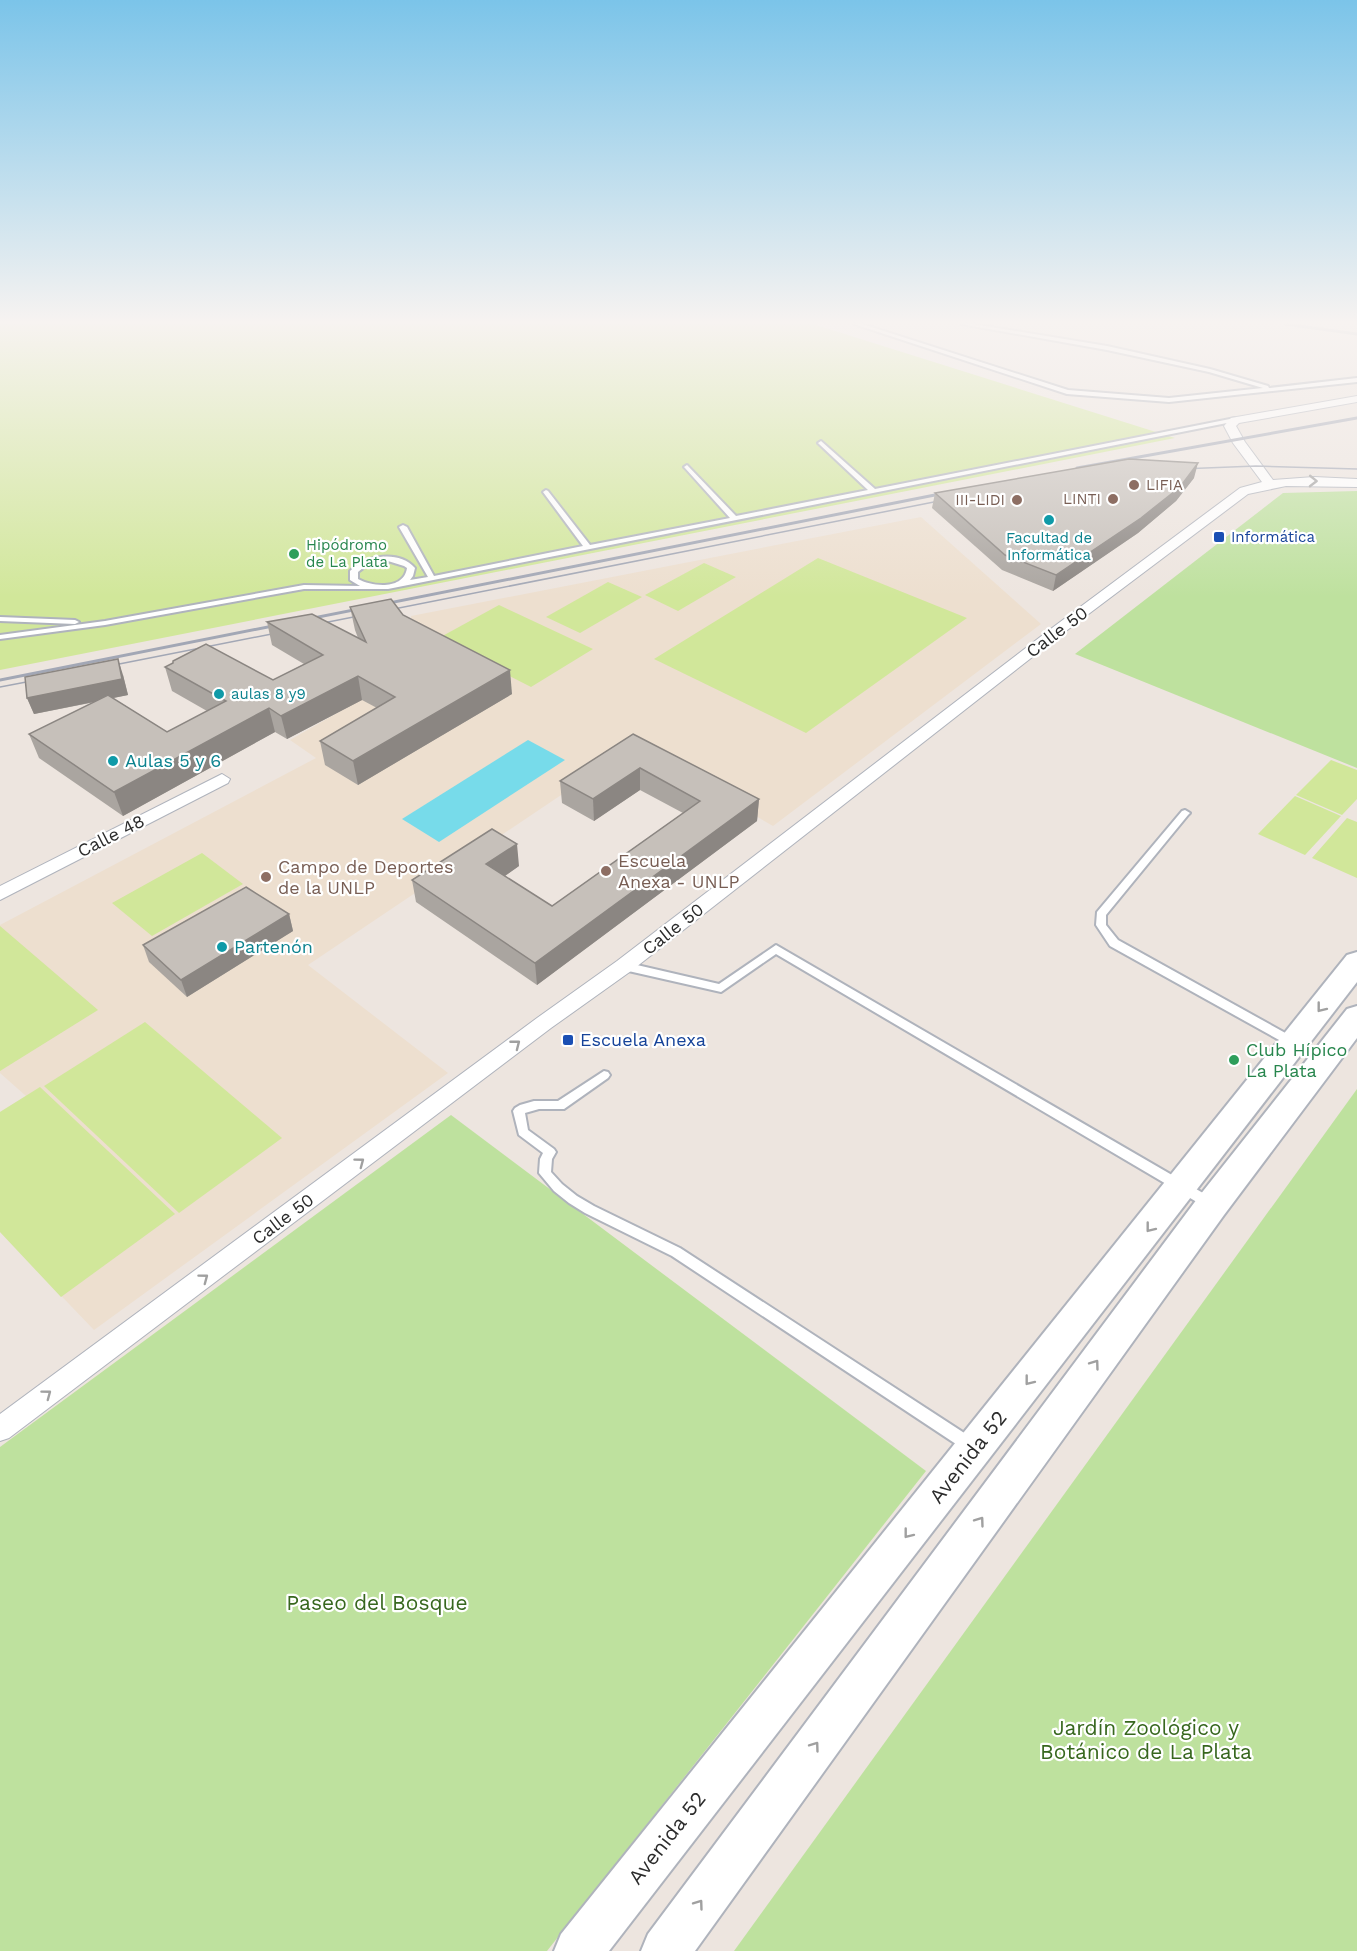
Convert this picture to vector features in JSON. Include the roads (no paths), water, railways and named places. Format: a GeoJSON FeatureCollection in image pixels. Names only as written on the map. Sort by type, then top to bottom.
{"type":"FeatureCollection","features":[{"type":"Feature","properties":{"kind":"main road","name":"Avenida 52"},"geometry":{"type":"LineString","coordinates":[[665,1951],[1197,1196],[1294,1043],[1357,962]]}},
{"type":"Feature","properties":{"kind":"main road","name":"Avenida 52"},"geometry":{"type":"LineString","coordinates":[[578,1951],[975,1448],[1357,1017]]}},
{"type":"Feature","properties":{"kind":"street"},"geometry":{"type":"LineString","coordinates":[[1264,415],[1235,420],[1230,426],[1236,438],[1269,483]]}},
{"type":"Feature","properties":{"kind":"street","name":"Calle 50"},"geometry":{"type":"LineString","coordinates":[[0,1429],[544,1023],[624,966],[1053,634],[1244,491],[1269,483],[1309,481],[1357,483]]}},
{"type":"Feature","properties":{"kind":"street","name":"Calle 48"},"geometry":{"type":"LineString","coordinates":[[0,894],[222,779]]}},
{"type":"Feature","properties":{"kind":"lane"},"geometry":{"type":"LineString","coordinates":[[0,637],[105,623],[304,587],[388,587],[1235,420]]}},
{"type":"Feature","properties":{"kind":"lane"},"geometry":{"type":"LineString","coordinates":[[821,443],[873,491]]}},
{"type":"Feature","properties":{"kind":"lane"},"geometry":{"type":"LineString","coordinates":[[687,467],[735,519]]}},
{"type":"Feature","properties":{"kind":"lane"},"geometry":{"type":"LineString","coordinates":[[546,492],[588,548]]}},
{"type":"Feature","properties":{"kind":"lane"},"geometry":{"type":"LineString","coordinates":[[403,527],[432,578]]}},
{"type":"Feature","properties":{"kind":"lane"},"geometry":{"type":"LineString","coordinates":[[338,588],[359,566],[376,560],[394,559],[411,568],[409,577],[388,587]]}},
{"type":"Feature","properties":{"kind":"lane"},"geometry":{"type":"LineString","coordinates":[[354,571],[352,576],[360,584],[378,588]]}},
{"type":"Feature","properties":{"kind":"lane"},"geometry":{"type":"LineString","coordinates":[[0,619],[105,623]]}},
{"type":"Feature","properties":{"kind":"lane"},"geometry":{"type":"LineString","coordinates":[[1185,813],[1101,914],[1101,925],[1114,943],[1294,1043]]}},
{"type":"Feature","properties":{"kind":"lane"},"geometry":{"type":"LineString","coordinates":[[624,966],[721,988],[776,949],[1197,1196]]}},
{"type":"Feature","properties":{"kind":"lane"},"geometry":{"type":"LineString","coordinates":[[604,1075],[560,1106],[528,1105],[519,1111],[523,1132],[550,1152],[546,1159],[545,1173],[552,1184],[563,1194],[604,1218],[674,1251],[975,1448]]}},
{"type":"Feature","properties":{"kind":"water"},"geometry":{"type":"Polygon","coordinates":[[[528,740],[565,760],[439,842],[402,819],[528,740]]]}},
{"type":"Feature","properties":{"kind":"tram line"},"geometry":{"type":"LineString","coordinates":[[1180,469],[1256,466],[1357,469]]}},
{"type":"Feature","properties":{"kind":"tram line"},"geometry":{"type":"LineString","coordinates":[[313,625],[949,499]]}},
{"type":"Feature","properties":{"kind":"tram line"},"geometry":{"type":"LineString","coordinates":[[104,667],[287,631]]}},
{"type":"Feature","properties":{"kind":"tram line"},"geometry":{"type":"LineString","coordinates":[[0,687],[42,679]]}},
{"type":"Feature","properties":{"kind":"railway"},"geometry":{"type":"LineString","coordinates":[[1077,468],[1357,418]]}},
{"type":"Feature","properties":{"kind":"railway"},"geometry":{"type":"LineString","coordinates":[[0,680],[950,492]]}},
{"type":"Feature","properties":{"kind":"place","name":"LIFIA"},"geometry":{"type":"Point","coordinates":[1134,485]}},
{"type":"Feature","properties":{"kind":"place","name":"LINTI"},"geometry":{"type":"Point","coordinates":[1113,499]}},
{"type":"Feature","properties":{"kind":"place","name":"III-LIDI"},"geometry":{"type":"Point","coordinates":[1017,500]}},
{"type":"Feature","properties":{"kind":"place","name":"Facultad de Informática"},"geometry":{"type":"Point","coordinates":[1049,520]}},
{"type":"Feature","properties":{"kind":"place","name":"Informática"},"geometry":{"type":"Point","coordinates":[1219,537]}},
{"type":"Feature","properties":{"kind":"place","name":"Hipódromo de La Plata"},"geometry":{"type":"Point","coordinates":[294,554]}},
{"type":"Feature","properties":{"kind":"place","name":"aulas 8 y9"},"geometry":{"type":"Point","coordinates":[219,694]}},
{"type":"Feature","properties":{"kind":"place","name":"Aulas 5 y 6"},"geometry":{"type":"Point","coordinates":[113,761]}},
{"type":"Feature","properties":{"kind":"place","name":"Escuela Anexa - UNLP"},"geometry":{"type":"Point","coordinates":[606,871]}},
{"type":"Feature","properties":{"kind":"place","name":"Campo de Deportes de la UNLP"},"geometry":{"type":"Point","coordinates":[266,877]}},
{"type":"Feature","properties":{"kind":"place","name":"Partenón"},"geometry":{"type":"Point","coordinates":[222,947]}},
{"type":"Feature","properties":{"kind":"place","name":"Escuela Anexa"},"geometry":{"type":"Point","coordinates":[568,1040]}},
{"type":"Feature","properties":{"kind":"place","name":"Club Hípico La Plata"},"geometry":{"type":"Point","coordinates":[1234,1060]}},
{"type":"Feature","properties":{"kind":"park label","name":"Paseo del Bosque"},"geometry":{"type":"Point","coordinates":[377,1603]}},
{"type":"Feature","properties":{"kind":"park label","name":"Jardín Zoológico y Botánico de La Plata"},"geometry":{"type":"Point","coordinates":[1146,1740]}}]}
